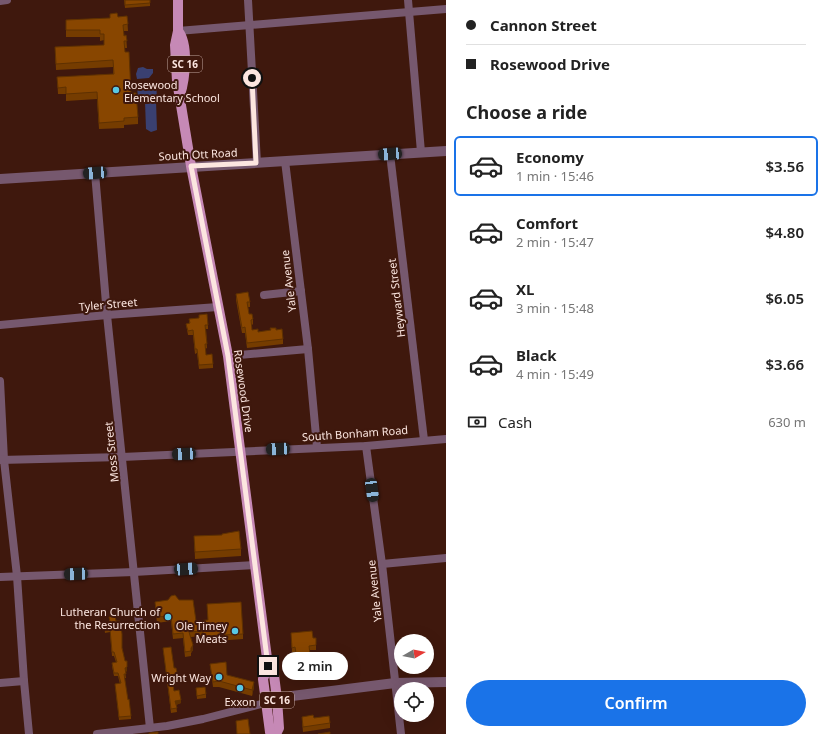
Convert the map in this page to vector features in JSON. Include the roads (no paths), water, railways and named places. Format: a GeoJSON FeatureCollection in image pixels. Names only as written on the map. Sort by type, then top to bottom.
{"type":"FeatureCollection","features":[{"type":"Feature","properties":{"kind":"main road","name":"Rosewood Drive"},"geometry":{"type":"LineString","coordinates":[[178,0],[178,31],[183,37],[186,73],[180,97],[191,166],[228,356],[268,666],[274,675],[279,728],[276,734]]}},
{"type":"Feature","properties":{"kind":"main road","name":"Rosewood Drive"},"geometry":{"type":"LineString","coordinates":[[268,666],[263,679],[265,703],[271,734]]}},
{"type":"Feature","properties":{"kind":"street"},"geometry":{"type":"LineString","coordinates":[[0,1],[7,0]]}},
{"type":"Feature","properties":{"kind":"street"},"geometry":{"type":"LineString","coordinates":[[248,0],[256,163]]}},
{"type":"Feature","properties":{"kind":"street"},"geometry":{"type":"LineString","coordinates":[[408,0],[421,152]]}},
{"type":"Feature","properties":{"kind":"street"},"geometry":{"type":"LineString","coordinates":[[178,31],[446,9]]}},
{"type":"Feature","properties":{"kind":"street","name":"South Ott Road"},"geometry":{"type":"LineString","coordinates":[[0,179],[446,151]]}},
{"type":"Feature","properties":{"kind":"street","name":"Heyward Street"},"geometry":{"type":"LineString","coordinates":[[390,154],[424,440]]}},
{"type":"Feature","properties":{"kind":"street","name":"Yale Avenue"},"geometry":{"type":"LineString","coordinates":[[284,161],[308,348],[317,447]]}},
{"type":"Feature","properties":{"kind":"street","name":"Moss Street"},"geometry":{"type":"LineString","coordinates":[[95,173],[107,315],[150,728]]}},
{"type":"Feature","properties":{"kind":"street"},"geometry":{"type":"LineString","coordinates":[[264,295],[301,291]]}},
{"type":"Feature","properties":{"kind":"street","name":"Tyler Street"},"geometry":{"type":"LineString","coordinates":[[0,325],[218,307]]}},
{"type":"Feature","properties":{"kind":"street"},"geometry":{"type":"LineString","coordinates":[[228,356],[308,348]]}},
{"type":"Feature","properties":{"kind":"street"},"geometry":{"type":"LineString","coordinates":[[0,381],[2,460],[17,576],[29,734]]}},
{"type":"Feature","properties":{"kind":"street","name":"South Bonham Road"},"geometry":{"type":"LineString","coordinates":[[2,460],[122,457],[317,447],[366,446],[446,439]]}},
{"type":"Feature","properties":{"kind":"street","name":"Yale Avenue"},"geometry":{"type":"LineString","coordinates":[[366,446],[396,682]]}},
{"type":"Feature","properties":{"kind":"street"},"geometry":{"type":"LineString","coordinates":[[382,564],[446,558]]}},
{"type":"Feature","properties":{"kind":"street"},"geometry":{"type":"LineString","coordinates":[[0,577],[134,572],[255,565]]}},
{"type":"Feature","properties":{"kind":"street"},"geometry":{"type":"LineString","coordinates":[[0,683],[24,681]]}},
{"type":"Feature","properties":{"kind":"street"},"geometry":{"type":"LineString","coordinates":[[434,682],[446,682]]}},
{"type":"Feature","properties":{"kind":"street"},"geometry":{"type":"LineString","coordinates":[[97,734],[150,728],[203,719],[292,696],[394,683]]}},
{"type":"Feature","properties":{"kind":"street","name":"Yale Avenue"},"geometry":{"type":"LineString","coordinates":[[400,722],[401,734]]}},
{"type":"Feature","properties":{"kind":"place","name":"Rosewood Elementary School"},"geometry":{"type":"Point","coordinates":[116,90]}},
{"type":"Feature","properties":{"kind":"place","name":"Lutheran Church of the Resurrection"},"geometry":{"type":"Point","coordinates":[168,617]}},
{"type":"Feature","properties":{"kind":"place","name":"Ole Timey Meats"},"geometry":{"type":"Point","coordinates":[235,631]}},
{"type":"Feature","properties":{"kind":"place","name":"Wright Way"},"geometry":{"type":"Point","coordinates":[219,677]}},
{"type":"Feature","properties":{"kind":"place","name":"Exxon"},"geometry":{"type":"Point","coordinates":[240,688]}}]}
